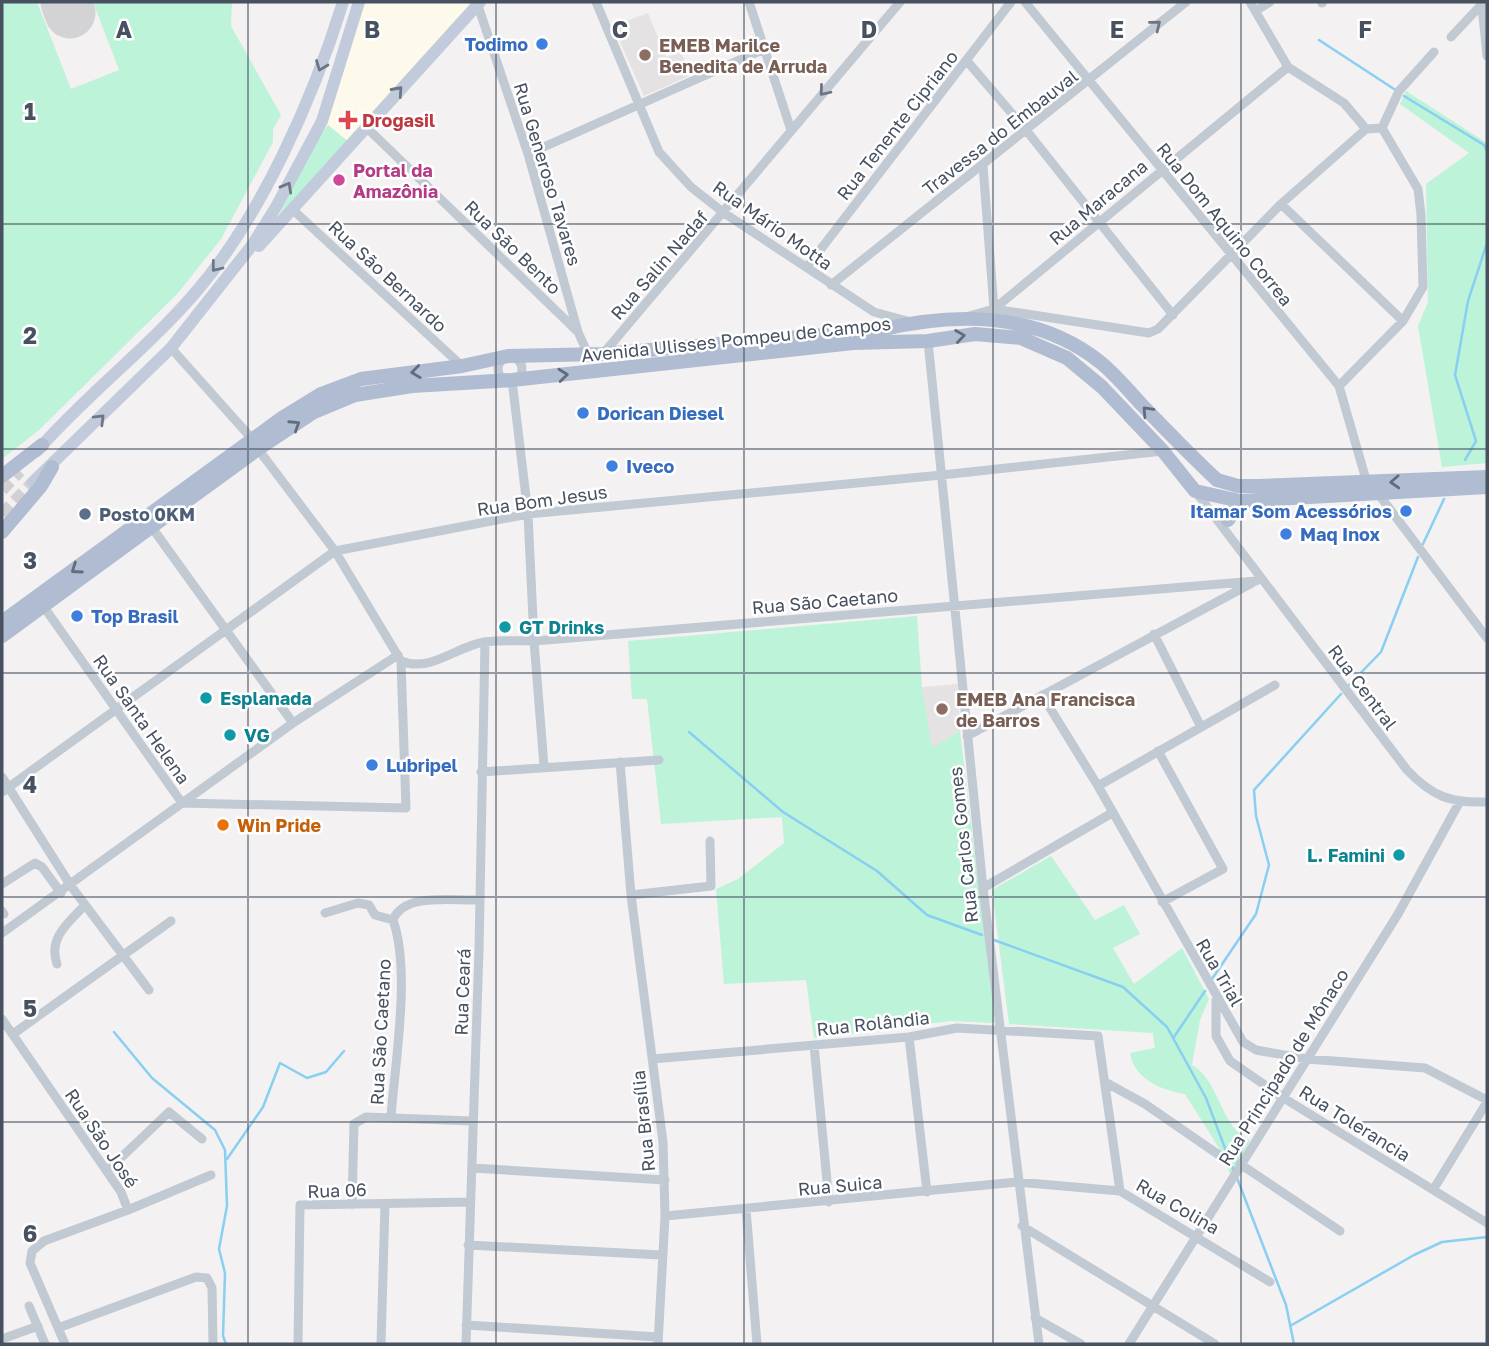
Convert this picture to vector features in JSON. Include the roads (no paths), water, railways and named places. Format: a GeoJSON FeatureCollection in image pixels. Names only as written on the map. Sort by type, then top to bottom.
{"type":"FeatureCollection","features":[{"type":"Feature","properties":{"kind":"main road"},"geometry":{"type":"LineString","coordinates":[[20,471],[42,445],[159,332],[227,252],[252,212],[321,69],[343,2]]}},
{"type":"Feature","properties":{"kind":"main road"},"geometry":{"type":"LineString","coordinates":[[208,304],[276,207],[322,121],[359,2]]}},
{"type":"Feature","properties":{"kind":"main road"},"geometry":{"type":"LineString","coordinates":[[33,482],[52,467],[171,348],[478,3]]}},
{"type":"Feature","properties":{"kind":"main road","name":"Avenida Ulisses Pompeu de Campos"},"geometry":{"type":"LineString","coordinates":[[2,636],[153,529],[321,394],[360,379],[462,366],[508,356],[596,354],[880,330],[913,322],[964,318],[1033,326],[1072,342],[1102,363],[1183,449],[1217,480]]}},
{"type":"Feature","properties":{"kind":"main road"},"geometry":{"type":"LineString","coordinates":[[913,322],[924,325],[928,341]]}},
{"type":"Feature","properties":{"kind":"main road","name":"Avenida Ulisses Pompeu de Campos"},"geometry":{"type":"LineString","coordinates":[[2,622],[256,445],[314,412],[355,395],[412,386],[512,380],[853,343],[928,341],[975,334],[1021,338],[1067,358],[1102,387],[1163,451],[1195,491]]}},
{"type":"Feature","properties":{"kind":"main road"},"geometry":{"type":"LineString","coordinates":[[2,476],[42,445]]}},
{"type":"Feature","properties":{"kind":"main road"},"geometry":{"type":"LineString","coordinates":[[1163,451],[1173,447],[1183,449]]}},
{"type":"Feature","properties":{"kind":"main road"},"geometry":{"type":"LineString","coordinates":[[2,532],[41,486],[52,467]]}},
{"type":"Feature","properties":{"kind":"main road"},"geometry":{"type":"LineString","coordinates":[[1217,480],[1238,486],[1487,477]]}},
{"type":"Feature","properties":{"kind":"main road"},"geometry":{"type":"LineString","coordinates":[[1217,480],[1220,486],[1218,498]]}},
{"type":"Feature","properties":{"kind":"main road"},"geometry":{"type":"LineString","coordinates":[[1195,491],[1240,501],[1380,496],[1487,487]]}},
{"type":"Feature","properties":{"kind":"main road"},"geometry":{"type":"LineString","coordinates":[[1228,520],[1240,501]]}},
{"type":"Feature","properties":{"kind":"street","name":"Rua Mário Motta"},"geometry":{"type":"LineString","coordinates":[[596,2],[659,152],[691,187],[724,213],[874,312],[913,322]]}},
{"type":"Feature","properties":{"kind":"street"},"geometry":{"type":"LineString","coordinates":[[749,2],[791,130]]}},
{"type":"Feature","properties":{"kind":"street","name":"Rua Salin Nadaf"},"geometry":{"type":"LineString","coordinates":[[596,354],[724,213],[900,2]]}},
{"type":"Feature","properties":{"kind":"street","name":"Rua Tenente Cipriano"},"geometry":{"type":"LineString","coordinates":[[807,267],[1011,2]]}},
{"type":"Feature","properties":{"kind":"street","name":"Rua Dom Aquino Correa"},"geometry":{"type":"LineString","coordinates":[[1025,2],[1339,386],[1367,483]]}},
{"type":"Feature","properties":{"kind":"street","name":"Travessa do Embauval"},"geometry":{"type":"LineString","coordinates":[[831,285],[1186,2]]}},
{"type":"Feature","properties":{"kind":"street"},"geometry":{"type":"LineString","coordinates":[[1250,2],[1288,67],[1344,103],[1366,129]]}},
{"type":"Feature","properties":{"kind":"street"},"geometry":{"type":"LineString","coordinates":[[1257,10],[1270,2]]}},
{"type":"Feature","properties":{"kind":"street","name":"Rua Generoso Tavares"},"geometry":{"type":"LineString","coordinates":[[478,3],[528,154],[578,332],[596,354]]}},
{"type":"Feature","properties":{"kind":"street"},"geometry":{"type":"LineString","coordinates":[[1451,37],[1483,4]]}},
{"type":"Feature","properties":{"kind":"street"},"geometry":{"type":"LineString","coordinates":[[1483,4],[1487,56]]}},
{"type":"Feature","properties":{"kind":"street"},"geometry":{"type":"LineString","coordinates":[[528,154],[764,49]]}},
{"type":"Feature","properties":{"kind":"street"},"geometry":{"type":"LineString","coordinates":[[1382,128],[1399,91],[1434,52]]}},
{"type":"Feature","properties":{"kind":"street"},"geometry":{"type":"LineString","coordinates":[[967,61],[1173,315]]}},
{"type":"Feature","properties":{"kind":"street","name":"Rua Maracana"},"geometry":{"type":"LineString","coordinates":[[995,309],[1288,67]]}},
{"type":"Feature","properties":{"kind":"street","name":"Rua São Bento"},"geometry":{"type":"LineString","coordinates":[[366,127],[578,332]]}},
{"type":"Feature","properties":{"kind":"street"},"geometry":{"type":"LineString","coordinates":[[964,318],[995,309],[1149,333],[1173,315],[1281,204],[1366,129],[1382,128]]}},
{"type":"Feature","properties":{"kind":"street"},"geometry":{"type":"LineString","coordinates":[[1339,386],[1403,321],[1423,287],[1421,204],[1418,189],[1382,128]]}},
{"type":"Feature","properties":{"kind":"street"},"geometry":{"type":"LineString","coordinates":[[983,166],[995,309]]}},
{"type":"Feature","properties":{"kind":"street"},"geometry":{"type":"LineString","coordinates":[[1281,204],[1403,321]]}},
{"type":"Feature","properties":{"kind":"street","name":"Rua São Bernardo"},"geometry":{"type":"LineString","coordinates":[[292,209],[462,366]]}},
{"type":"Feature","properties":{"kind":"street"},"geometry":{"type":"LineString","coordinates":[[874,312],[880,321],[880,330]]}},
{"type":"Feature","properties":{"kind":"street","name":"Rua Carlos Gomes"},"geometry":{"type":"LineString","coordinates":[[928,341],[967,736],[1022,1226],[1039,1344]]}},
{"type":"Feature","properties":{"kind":"street"},"geometry":{"type":"LineString","coordinates":[[2,933],[71,886],[293,723],[400,658],[335,551],[256,445],[171,348]]}},
{"type":"Feature","properties":{"kind":"street"},"geometry":{"type":"LineString","coordinates":[[508,356],[516,359],[522,367],[518,377],[512,380],[501,377],[498,371],[500,361],[508,356]]}},
{"type":"Feature","properties":{"kind":"street"},"geometry":{"type":"LineString","coordinates":[[512,380],[528,514],[544,766]]}},
{"type":"Feature","properties":{"kind":"street","name":"Rua Bom Jesus"},"geometry":{"type":"LineString","coordinates":[[5,789],[335,551],[528,514],[1163,451]]}},
{"type":"Feature","properties":{"kind":"street","name":"Rua Central"},"geometry":{"type":"LineString","coordinates":[[1195,491],[1241,548]]}},
{"type":"Feature","properties":{"kind":"street"},"geometry":{"type":"LineString","coordinates":[[1380,496],[1487,638]]}},
{"type":"Feature","properties":{"kind":"street","name":"Rua Central"},"geometry":{"type":"LineString","coordinates":[[1218,498],[1259,579],[1407,770],[1432,792],[1459,803],[1487,800]]}},
{"type":"Feature","properties":{"kind":"street"},"geometry":{"type":"LineString","coordinates":[[153,529],[293,723]]}},
{"type":"Feature","properties":{"kind":"street"},"geometry":{"type":"LineString","coordinates":[[967,736],[1259,579]]}},
{"type":"Feature","properties":{"kind":"street","name":"Rua São Caetano"},"geometry":{"type":"LineString","coordinates":[[400,658],[423,666],[461,648],[485,642],[534,641],[1259,579]]}},
{"type":"Feature","properties":{"kind":"street","name":"Rua Santa Helena"},"geometry":{"type":"LineString","coordinates":[[44,607],[182,803],[406,808],[400,658]]}},
{"type":"Feature","properties":{"kind":"street"},"geometry":{"type":"LineString","coordinates":[[1154,634],[1201,727]]}},
{"type":"Feature","properties":{"kind":"street","name":"Rua Ceará"},"geometry":{"type":"LineString","coordinates":[[466,1344],[485,642]]}},
{"type":"Feature","properties":{"kind":"street"},"geometry":{"type":"LineString","coordinates":[[1097,786],[1275,685]]}},
{"type":"Feature","properties":{"kind":"street","name":"Rua Trial"},"geometry":{"type":"LineString","coordinates":[[1042,695],[1243,1042],[1256,1050],[1307,1059],[1425,1068],[1487,1101]]}},
{"type":"Feature","properties":{"kind":"street"},"geometry":{"type":"LineString","coordinates":[[1158,751],[1223,869],[1162,902]]}},
{"type":"Feature","properties":{"kind":"street"},"geometry":{"type":"LineString","coordinates":[[481,772],[659,760]]}},
{"type":"Feature","properties":{"kind":"street","name":"Rua Brasília"},"geometry":{"type":"LineString","coordinates":[[620,762],[631,895],[666,1180],[658,1341]]}},
{"type":"Feature","properties":{"kind":"street"},"geometry":{"type":"LineString","coordinates":[[2,777],[5,789],[71,886],[149,990]]}},
{"type":"Feature","properties":{"kind":"street","name":"Rua Principado de Mônaco"},"geometry":{"type":"LineString","coordinates":[[1129,1344],[1398,914],[1459,803]]}},
{"type":"Feature","properties":{"kind":"street"},"geometry":{"type":"LineString","coordinates":[[984,888],[1112,813]]}},
{"type":"Feature","properties":{"kind":"street"},"geometry":{"type":"LineString","coordinates":[[631,895],[711,886],[710,841]]}},
{"type":"Feature","properties":{"kind":"street"},"geometry":{"type":"LineString","coordinates":[[2,884],[35,863],[42,867],[61,892]]}},
{"type":"Feature","properties":{"kind":"street"},"geometry":{"type":"LineString","coordinates":[[325,913],[358,903],[369,905],[375,915],[393,920],[397,909],[410,902],[480,900]]}},
{"type":"Feature","properties":{"kind":"street"},"geometry":{"type":"LineString","coordinates":[[57,964],[52,952],[55,940],[85,905]]}},
{"type":"Feature","properties":{"kind":"street","name":"Rua São Caetano"},"geometry":{"type":"LineString","coordinates":[[391,1117],[400,953],[393,920]]}},
{"type":"Feature","properties":{"kind":"street"},"geometry":{"type":"LineString","coordinates":[[13,1034],[171,921]]}},
{"type":"Feature","properties":{"kind":"street","name":"Rua Tolerancia"},"geometry":{"type":"LineString","coordinates":[[1216,998],[1216,1036],[1230,1061],[1282,1097],[1487,1223]]}},
{"type":"Feature","properties":{"kind":"street","name":"Rua São José"},"geometry":{"type":"LineString","coordinates":[[2,1019],[121,1192],[128,1209],[44,1241],[32,1251],[30,1263],[65,1344]]}},
{"type":"Feature","properties":{"kind":"street","name":"Rua Rolândia"},"geometry":{"type":"LineString","coordinates":[[652,1059],[909,1037],[957,1028],[1002,1029],[1098,1036],[1105,1082]]}},
{"type":"Feature","properties":{"kind":"street"},"geometry":{"type":"LineString","coordinates":[[909,1037],[927,1192]]}},
{"type":"Feature","properties":{"kind":"street"},"geometry":{"type":"LineString","coordinates":[[814,1045],[829,1202]]}},
{"type":"Feature","properties":{"kind":"street"},"geometry":{"type":"LineString","coordinates":[[1105,1082],[1145,1104],[1219,1156]]}},
{"type":"Feature","properties":{"kind":"street"},"geometry":{"type":"LineString","coordinates":[[1105,1082],[1121,1191]]}},
{"type":"Feature","properties":{"kind":"street"},"geometry":{"type":"LineString","coordinates":[[1433,1190],[1487,1101]]}},
{"type":"Feature","properties":{"kind":"street"},"geometry":{"type":"LineString","coordinates":[[107,1171],[169,1112],[202,1139]]}},
{"type":"Feature","properties":{"kind":"street"},"geometry":{"type":"LineString","coordinates":[[352,1205],[354,1124],[366,1117],[472,1121]]}},
{"type":"Feature","properties":{"kind":"street"},"geometry":{"type":"LineString","coordinates":[[1239,1166],[1340,1231]]}},
{"type":"Feature","properties":{"kind":"street"},"geometry":{"type":"LineString","coordinates":[[472,1168],[666,1180]]}},
{"type":"Feature","properties":{"kind":"street"},"geometry":{"type":"LineString","coordinates":[[128,1209],[211,1175]]}},
{"type":"Feature","properties":{"kind":"street","name":"Rua Colina"},"geometry":{"type":"LineString","coordinates":[[1017,1182],[1121,1191],[1270,1282]]}},
{"type":"Feature","properties":{"kind":"street","name":"Rua Suica"},"geometry":{"type":"LineString","coordinates":[[665,1216],[1017,1182]]}},
{"type":"Feature","properties":{"kind":"street","name":"Rua 06"},"geometry":{"type":"LineString","coordinates":[[298,1344],[300,1205],[470,1202]]}},
{"type":"Feature","properties":{"kind":"street"},"geometry":{"type":"LineString","coordinates":[[381,1344],[385,1204]]}},
{"type":"Feature","properties":{"kind":"street"},"geometry":{"type":"LineString","coordinates":[[746,1209],[757,1344]]}},
{"type":"Feature","properties":{"kind":"street"},"geometry":{"type":"LineString","coordinates":[[1022,1226],[1215,1344]]}},
{"type":"Feature","properties":{"kind":"street"},"geometry":{"type":"LineString","coordinates":[[468,1245],[662,1255]]}},
{"type":"Feature","properties":{"kind":"street"},"geometry":{"type":"LineString","coordinates":[[58,1328],[196,1277],[208,1278],[212,1288],[213,1344]]}},
{"type":"Feature","properties":{"kind":"street"},"geometry":{"type":"LineString","coordinates":[[29,1306],[45,1344]]}},
{"type":"Feature","properties":{"kind":"street"},"geometry":{"type":"LineString","coordinates":[[1035,1318],[1081,1344]]}},
{"type":"Feature","properties":{"kind":"street"},"geometry":{"type":"LineString","coordinates":[[467,1325],[658,1341]]}},
{"type":"Feature","properties":{"kind":"street"},"geometry":{"type":"LineString","coordinates":[[2,1339],[38,1326]]}},
{"type":"Feature","properties":{"kind":"waterway"},"geometry":{"type":"LineString","coordinates":[[1319,40],[1394,89]]}},
{"type":"Feature","properties":{"kind":"waterway"},"geometry":{"type":"LineString","coordinates":[[1404,96],[1484,145],[1487,151]]}},
{"type":"Feature","properties":{"kind":"waterway"},"geometry":{"type":"LineString","coordinates":[[1465,460],[1476,441],[1455,375],[1468,301],[1487,243]]}},
{"type":"Feature","properties":{"kind":"waterway"},"geometry":{"type":"LineString","coordinates":[[1423,544],[1444,499]]}},
{"type":"Feature","properties":{"kind":"waterway"},"geometry":{"type":"LineString","coordinates":[[1349,685],[1381,652],[1418,557]]}},
{"type":"Feature","properties":{"kind":"waterway"},"geometry":{"type":"LineString","coordinates":[[1212,979],[1256,914],[1269,865],[1256,816],[1254,790],[1341,694]]}},
{"type":"Feature","properties":{"kind":"waterway"},"geometry":{"type":"LineString","coordinates":[[689,732],[783,812],[877,871],[927,915],[982,935]]}},
{"type":"Feature","properties":{"kind":"waterway"},"geometry":{"type":"LineString","coordinates":[[994,940],[1123,987],[1167,1027],[1206,1098],[1234,1172]]}},
{"type":"Feature","properties":{"kind":"waterway"},"geometry":{"type":"LineString","coordinates":[[1174,1037],[1205,991]]}},
{"type":"Feature","properties":{"kind":"waterway"},"geometry":{"type":"LineString","coordinates":[[114,1032],[152,1078],[215,1130],[225,1150],[227,1206],[219,1249],[225,1273],[223,1336],[226,1344]]}},
{"type":"Feature","properties":{"kind":"waterway"},"geometry":{"type":"LineString","coordinates":[[227,1159],[263,1107],[280,1063],[307,1078],[326,1072],[344,1051]]}},
{"type":"Feature","properties":{"kind":"waterway"},"geometry":{"type":"LineString","coordinates":[[1237,1178],[1286,1305],[1294,1344]]}},
{"type":"Feature","properties":{"kind":"waterway"},"geometry":{"type":"LineString","coordinates":[[1290,1326],[1414,1255],[1442,1242],[1487,1237]]}},
{"type":"Feature","properties":{"kind":"tunnel"},"geometry":{"type":"LineString","coordinates":[[2,490],[20,471]]}},
{"type":"Feature","properties":{"kind":"tunnel"},"geometry":{"type":"LineString","coordinates":[[2,514],[33,482]]}},
{"type":"Feature","properties":{"kind":"place","name":"Todimo"},"geometry":{"type":"Point","coordinates":[542,44]}},
{"type":"Feature","properties":{"kind":"place","name":"EMEB Marilce Benedita de Arruda"},"geometry":{"type":"Point","coordinates":[645,55]}},
{"type":"Feature","properties":{"kind":"place","name":"Drogasil"},"geometry":{"type":"Point","coordinates":[348,120]}},
{"type":"Feature","properties":{"kind":"place","name":"Portal da Amazônia"},"geometry":{"type":"Point","coordinates":[339,180]}},
{"type":"Feature","properties":{"kind":"place","name":"Dorican Diesel"},"geometry":{"type":"Point","coordinates":[583,413]}},
{"type":"Feature","properties":{"kind":"place","name":"Iveco"},"geometry":{"type":"Point","coordinates":[612,466]}},
{"type":"Feature","properties":{"kind":"place","name":"Itamar Som Acessórios"},"geometry":{"type":"Point","coordinates":[1406,511]}},
{"type":"Feature","properties":{"kind":"place","name":"Posto 0KM"},"geometry":{"type":"Point","coordinates":[85,514]}},
{"type":"Feature","properties":{"kind":"place","name":"Maq Inox"},"geometry":{"type":"Point","coordinates":[1286,534]}},
{"type":"Feature","properties":{"kind":"place","name":"Top Brasil"},"geometry":{"type":"Point","coordinates":[77,616]}},
{"type":"Feature","properties":{"kind":"place","name":"GT Drinks"},"geometry":{"type":"Point","coordinates":[505,627]}},
{"type":"Feature","properties":{"kind":"place","name":"Esplanada"},"geometry":{"type":"Point","coordinates":[206,698]}},
{"type":"Feature","properties":{"kind":"place","name":"EMEB Ana Francisca de Barros"},"geometry":{"type":"Point","coordinates":[942,709]}},
{"type":"Feature","properties":{"kind":"place","name":"VG"},"geometry":{"type":"Point","coordinates":[230,735]}},
{"type":"Feature","properties":{"kind":"place","name":"Lubripel"},"geometry":{"type":"Point","coordinates":[372,765]}},
{"type":"Feature","properties":{"kind":"place","name":"Win Pride"},"geometry":{"type":"Point","coordinates":[223,825]}},
{"type":"Feature","properties":{"kind":"place","name":"L. Famini"},"geometry":{"type":"Point","coordinates":[1399,855]}}]}
